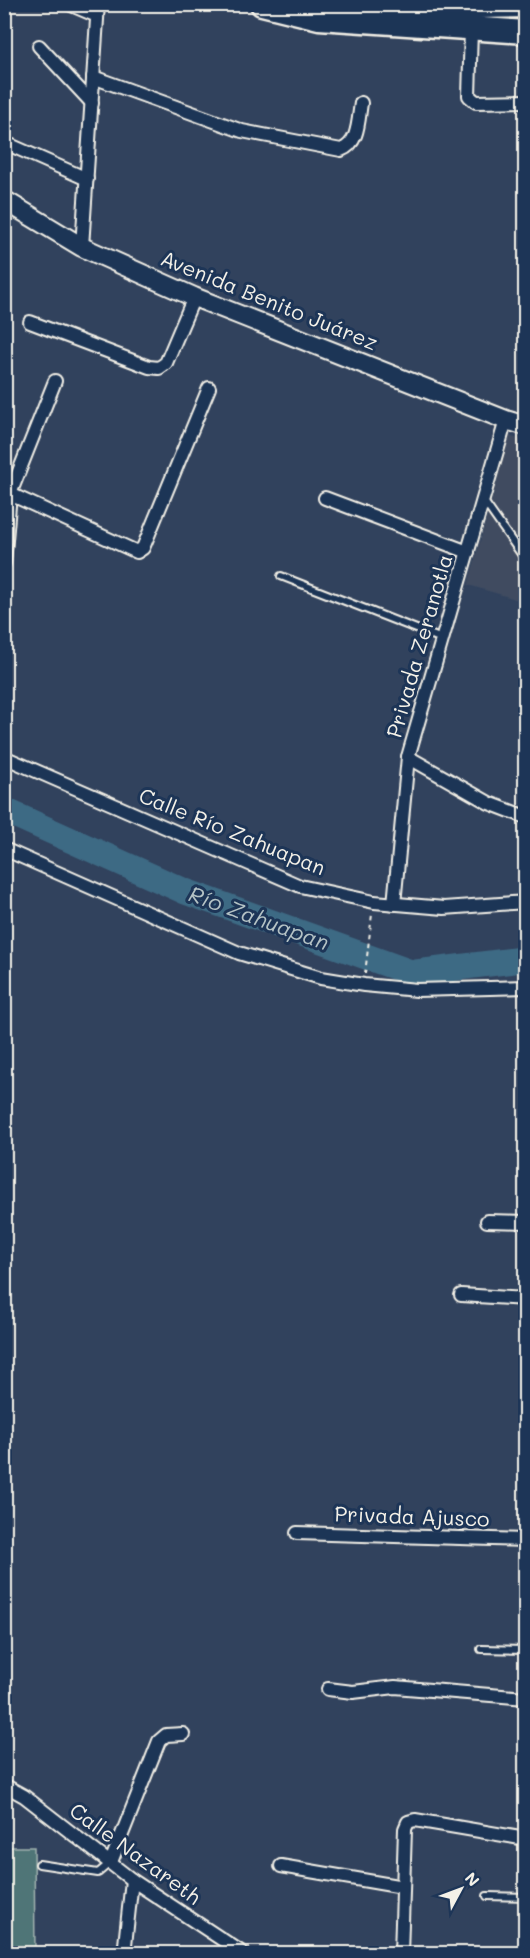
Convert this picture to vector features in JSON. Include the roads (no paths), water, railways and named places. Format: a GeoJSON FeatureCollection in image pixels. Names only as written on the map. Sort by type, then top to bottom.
{"type":"FeatureCollection","features":[{"type":"Feature","properties":{"kind":"highway"},"geometry":{"type":"LineString","coordinates":[[262,4],[319,18],[525,32]]}},
{"type":"Feature","properties":{"kind":"highway"},"geometry":{"type":"LineString","coordinates":[[392,4],[429,8],[525,6]]}},
{"type":"Feature","properties":{"kind":"main road","name":"Avenida Benito Juárez"},"geometry":{"type":"LineString","coordinates":[[4,200],[82,247],[194,297],[525,426]]}},
{"type":"Feature","properties":{"kind":"street"},"geometry":{"type":"LineString","coordinates":[[69,4],[97,10],[82,247]]}},
{"type":"Feature","properties":{"kind":"street"},"geometry":{"type":"LineString","coordinates":[[471,29],[470,96],[476,102],[525,101]]}},
{"type":"Feature","properties":{"kind":"street"},"geometry":{"type":"LineString","coordinates":[[39,45],[92,103]]}},
{"type":"Feature","properties":{"kind":"street"},"geometry":{"type":"LineString","coordinates":[[93,77],[242,130],[341,150],[350,147],[354,140],[361,103]]}},
{"type":"Feature","properties":{"kind":"street"},"geometry":{"type":"LineString","coordinates":[[10,145],[87,179]]}},
{"type":"Feature","properties":{"kind":"street"},"geometry":{"type":"LineString","coordinates":[[30,322],[149,367],[159,368],[166,363],[194,297]]}},
{"type":"Feature","properties":{"kind":"street"},"geometry":{"type":"LineString","coordinates":[[4,563],[10,487],[55,381]]}},
{"type":"Feature","properties":{"kind":"street"},"geometry":{"type":"LineString","coordinates":[[10,487],[138,552],[144,548],[209,388]]}},
{"type":"Feature","properties":{"kind":"street","name":"Privada Zeranotla"},"geometry":{"type":"LineString","coordinates":[[506,420],[408,757],[489,803],[525,817]]}},
{"type":"Feature","properties":{"kind":"street"},"geometry":{"type":"LineString","coordinates":[[325,498],[468,552]]}},
{"type":"Feature","properties":{"kind":"street","name":"Calle Río Zahuapan"},"geometry":{"type":"LineString","coordinates":[[4,757],[300,886],[374,902],[444,908],[525,902]]}},
{"type":"Feature","properties":{"kind":"street"},"geometry":{"type":"LineString","coordinates":[[394,904],[408,757]]}},
{"type":"Feature","properties":{"kind":"street"},"geometry":{"type":"LineString","coordinates":[[4,849],[239,953],[321,978],[417,990],[525,987]]}},
{"type":"Feature","properties":{"kind":"street"},"geometry":{"type":"LineString","coordinates":[[487,1221],[525,1222]]}},
{"type":"Feature","properties":{"kind":"street"},"geometry":{"type":"LineString","coordinates":[[461,1295],[525,1299]]}},
{"type":"Feature","properties":{"kind":"street","name":"Privada Ajusco"},"geometry":{"type":"LineString","coordinates":[[297,1533],[525,1540]]}},
{"type":"Feature","properties":{"kind":"street"},"geometry":{"type":"LineString","coordinates":[[328,1689],[353,1692],[395,1687],[525,1698]]}},
{"type":"Feature","properties":{"kind":"street"},"geometry":{"type":"LineString","coordinates":[[111,1862],[159,1741],[166,1735],[183,1734]]}},
{"type":"Feature","properties":{"kind":"street","name":"Calle Nazareth"},"geometry":{"type":"LineString","coordinates":[[4,1785],[24,1796],[132,1880],[244,1953]]}},
{"type":"Feature","properties":{"kind":"street"},"geometry":{"type":"LineString","coordinates":[[401,1953],[405,1829],[408,1822],[415,1820],[525,1839]]}},
{"type":"Feature","properties":{"kind":"street"},"geometry":{"type":"LineString","coordinates":[[281,1866],[403,1887]]}},
{"type":"Feature","properties":{"kind":"street"},"geometry":{"type":"LineString","coordinates":[[124,1953],[132,1880]]}},
{"type":"Feature","properties":{"kind":"lane"},"geometry":{"type":"LineString","coordinates":[[483,500],[525,561]]}},
{"type":"Feature","properties":{"kind":"lane"},"geometry":{"type":"LineString","coordinates":[[281,576],[442,639]]}},
{"type":"Feature","properties":{"kind":"lane"},"geometry":{"type":"LineString","coordinates":[[481,1649],[525,1650]]}},
{"type":"Feature","properties":{"kind":"lane"},"geometry":{"type":"LineString","coordinates":[[39,1863],[98,1873],[111,1862]]}},
{"type":"Feature","properties":{"kind":"lane"},"geometry":{"type":"LineString","coordinates":[[487,1896],[525,1897]]}},
{"type":"Feature","properties":{"kind":"waterway","name":"Río Zahuapan"},"geometry":{"type":"LineString","coordinates":[[4,810],[184,891],[412,973],[526,959]]}}]}
